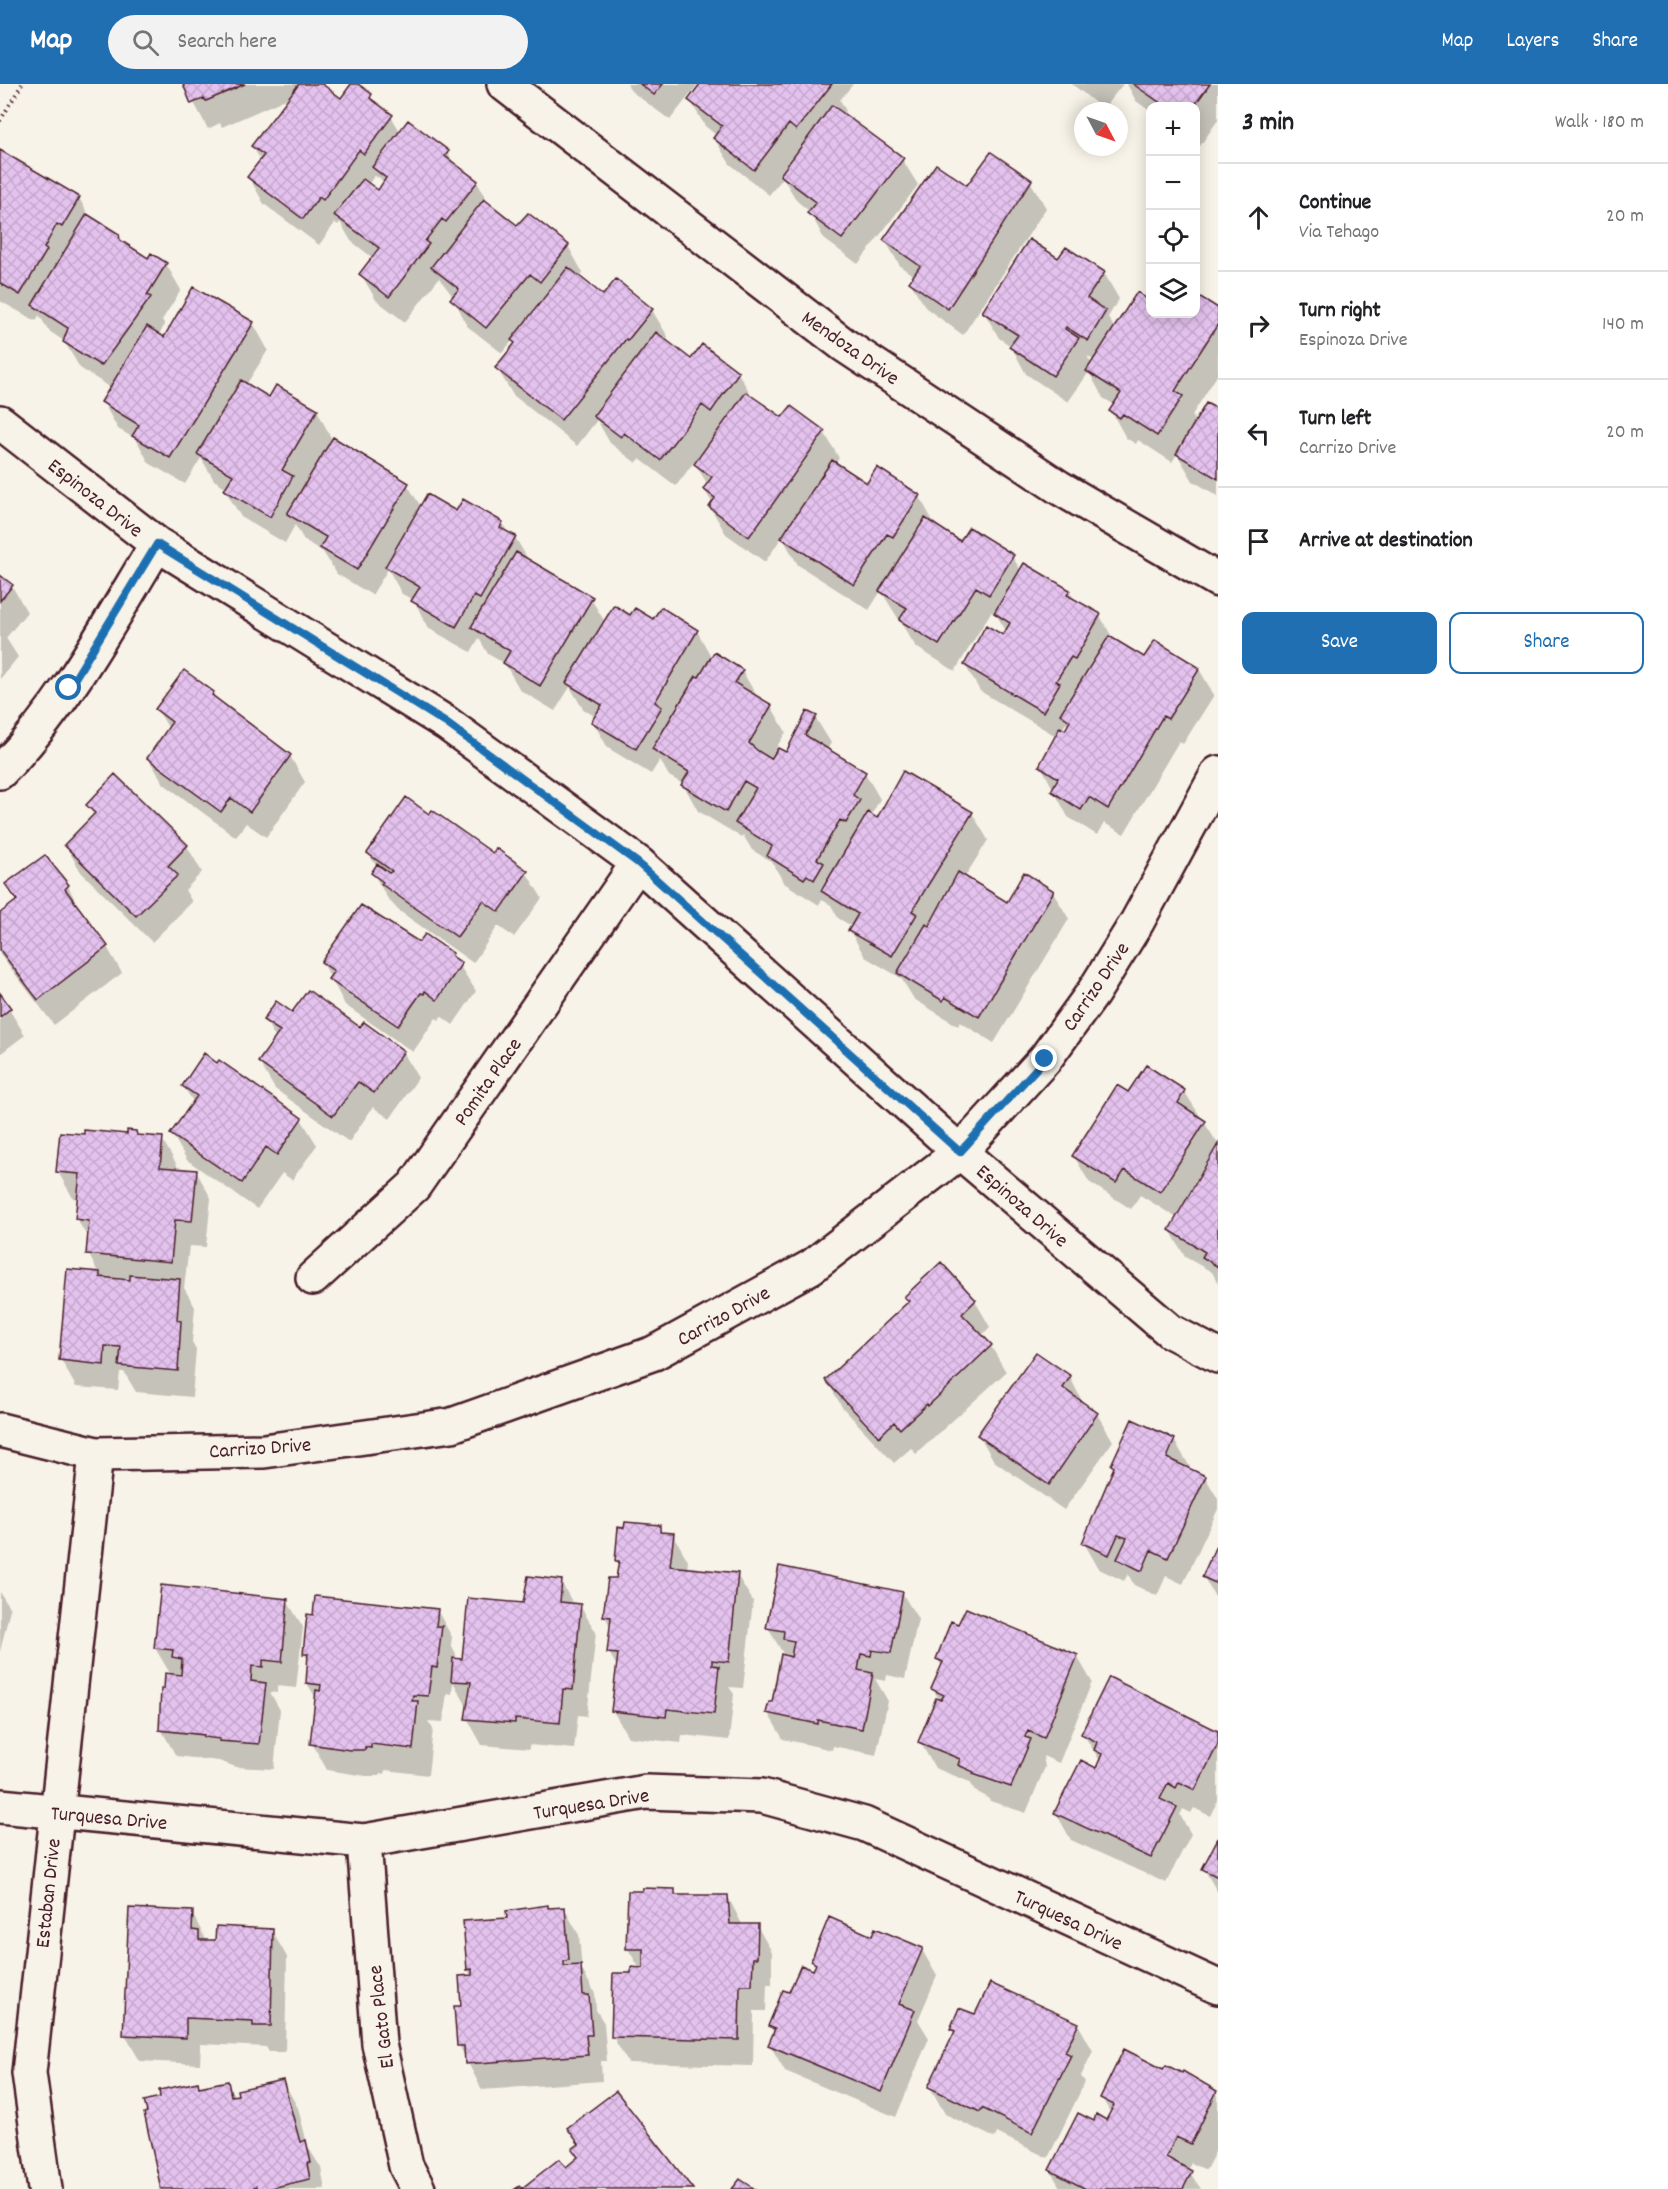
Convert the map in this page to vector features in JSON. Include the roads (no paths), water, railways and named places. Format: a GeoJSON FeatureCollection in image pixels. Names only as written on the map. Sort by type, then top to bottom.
{"type":"FeatureCollection","features":[{"type":"Feature","properties":{"kind":"street","name":"Mendoza Drive"},"geometry":{"type":"LineString","coordinates":[[504,84],[844,345],[1060,488],[1218,580]]}},
{"type":"Feature","properties":{"kind":"street","name":"Espinoza Drive"},"geometry":{"type":"LineString","coordinates":[[0,422],[157,544],[446,723],[638,863],[960,1152],[1170,1331],[1218,1356]]}},
{"type":"Feature","properties":{"kind":"street"},"geometry":{"type":"LineString","coordinates":[[0,772],[19,752],[69,688],[157,544]]}},
{"type":"Feature","properties":{"kind":"street","name":"Carrizo Drive"},"geometry":{"type":"LineString","coordinates":[[0,1430],[96,1454],[264,1450],[452,1425],[654,1353],[811,1267],[960,1152],[1045,1059],[1093,993],[1137,922],[1218,773]]}},
{"type":"Feature","properties":{"kind":"street","name":"Pomita Place"},"geometry":{"type":"LineString","coordinates":[[313,1278],[414,1186],[638,863]]}},
{"type":"Feature","properties":{"kind":"street","name":"Estaban Drive"},"geometry":{"type":"LineString","coordinates":[[45,2189],[29,2073],[55,1812],[96,1454]]}},
{"type":"Feature","properties":{"kind":"street","name":"Turquesa Drive"},"geometry":{"type":"LineString","coordinates":[[0,1806],[364,1841],[646,1792],[762,1796],[864,1824],[1218,1987]]}},
{"type":"Feature","properties":{"kind":"street","name":"El Gato Place"},"geometry":{"type":"LineString","coordinates":[[364,1841],[379,2044],[406,2166],[418,2189]]}}]}
